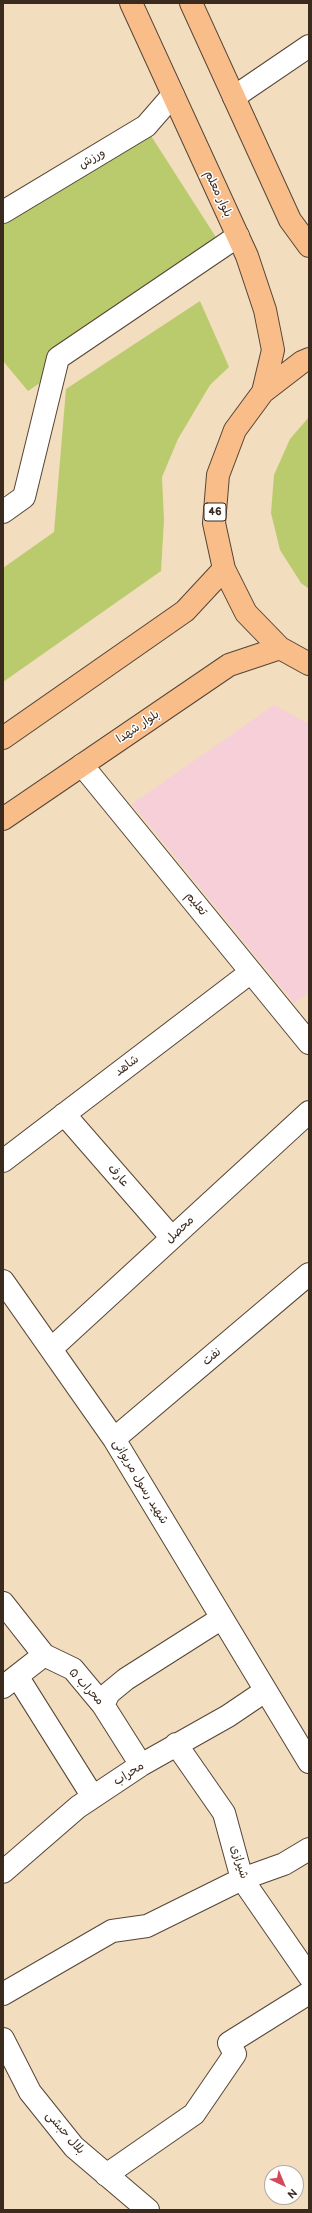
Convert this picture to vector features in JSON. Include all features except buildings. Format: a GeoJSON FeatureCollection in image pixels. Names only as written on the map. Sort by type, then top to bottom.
{"type":"FeatureCollection","features":[{"type":"Feature","properties":{"kind":"main road","name":"بلوار معلم"},"geometry":{"type":"LineString","coordinates":[[131,3],[238,236],[265,310],[273,350],[263,392]]}},
{"type":"Feature","properties":{"kind":"main road"},"geometry":{"type":"LineString","coordinates":[[191,3],[290,220],[309,246]]}},
{"type":"Feature","properties":{"kind":"main road","name":"46"},"geometry":{"type":"LineString","coordinates":[[309,359],[302,362],[263,392],[235,430],[218,475],[214,523],[224,569],[246,613],[280,648],[309,664]]}},
{"type":"Feature","properties":{"kind":"main road"},"geometry":{"type":"LineString","coordinates":[[3,738],[185,611],[224,569]]}},
{"type":"Feature","properties":{"kind":"main road","name":"بلوار شهدا"},"geometry":{"type":"LineString","coordinates":[[3,819],[229,665],[280,648]]}},
{"type":"Feature","properties":{"kind":"street"},"geometry":{"type":"LineString","coordinates":[[234,97],[309,46]]}},
{"type":"Feature","properties":{"kind":"street","name":"ورزش"},"geometry":{"type":"LineString","coordinates":[[3,212],[146,126],[173,95]]}},
{"type":"Feature","properties":{"kind":"street"},"geometry":{"type":"LineString","coordinates":[[3,512],[24,497],[58,358],[238,236]]}},
{"type":"Feature","properties":{"kind":"street","name":"تعلیم"},"geometry":{"type":"LineString","coordinates":[[82,765],[309,1043]]}},
{"type":"Feature","properties":{"kind":"street","name":"شاهد"},"geometry":{"type":"LineString","coordinates":[[3,1161],[251,972]]}},
{"type":"Feature","properties":{"kind":"street","name":"محصل"},"geometry":{"type":"LineString","coordinates":[[51,1349],[309,1112]]}},
{"type":"Feature","properties":{"kind":"street","name":"عارف"},"geometry":{"type":"LineString","coordinates":[[64,1114],[172,1238]]}},
{"type":"Feature","properties":{"kind":"street","name":"نفت"},"geometry":{"type":"LineString","coordinates":[[114,1439],[309,1274]]}},
{"type":"Feature","properties":{"kind":"street","name":"شهید رسول مریوانی"},"geometry":{"type":"LineString","coordinates":[[3,1281],[114,1439],[265,1692],[309,1762]]}},
{"type":"Feature","properties":{"kind":"street","name":"محراب ۵"},"geometry":{"type":"LineString","coordinates":[[3,1602],[44,1656],[72,1669],[103,1705],[141,1765]]}},
{"type":"Feature","properties":{"kind":"street"},"geometry":{"type":"LineString","coordinates":[[103,1705],[109,1693],[126,1679],[222,1618]]}},
{"type":"Feature","properties":{"kind":"street"},"geometry":{"type":"LineString","coordinates":[[44,1656],[10,1682],[93,1797]]}},
{"type":"Feature","properties":{"kind":"street","name":"محراب"},"geometry":{"type":"LineString","coordinates":[[3,1872],[78,1807],[141,1765],[228,1716],[265,1692]]}},
{"type":"Feature","properties":{"kind":"street","name":"شیرازی"},"geometry":{"type":"LineString","coordinates":[[176,1744],[224,1813],[242,1879],[309,1976]]}},
{"type":"Feature","properties":{"kind":"street"},"geometry":{"type":"LineString","coordinates":[[3,1994],[112,1930],[147,1926],[242,1879],[284,1864],[309,1848]]}},
{"type":"Feature","properties":{"kind":"street"},"geometry":{"type":"LineString","coordinates":[[106,2175],[194,2114],[235,2054],[229,2043],[309,1993]]}},
{"type":"Feature","properties":{"kind":"street","name":"بلال حبشی"},"geometry":{"type":"LineString","coordinates":[[3,2039],[30,2092],[74,2147],[148,2210]]}},
{"type":"Feature","properties":{"kind":"shaded area"},"geometry":{"type":"Polygon","coordinates":[[[274,705],[309,724],[309,992],[294,1003],[132,804],[274,705]]]}},
{"type":"Feature","properties":{"kind":"green space"},"geometry":{"type":"Polygon","coordinates":[[[146,128],[228,256],[28,391],[3,361],[3,221],[146,128]]]}},
{"type":"Feature","properties":{"kind":"green space"},"geometry":{"type":"Polygon","coordinates":[[[200,301],[229,367],[210,385],[178,439],[162,477],[164,520],[161,571],[3,682],[3,568],[54,532],[66,389],[200,301]]]}},
{"type":"Feature","properties":{"kind":"green space"},"geometry":{"type":"Polygon","coordinates":[[[309,417],[309,589],[301,583],[280,550],[271,513],[274,475],[290,439],[309,417]]]}}]}
